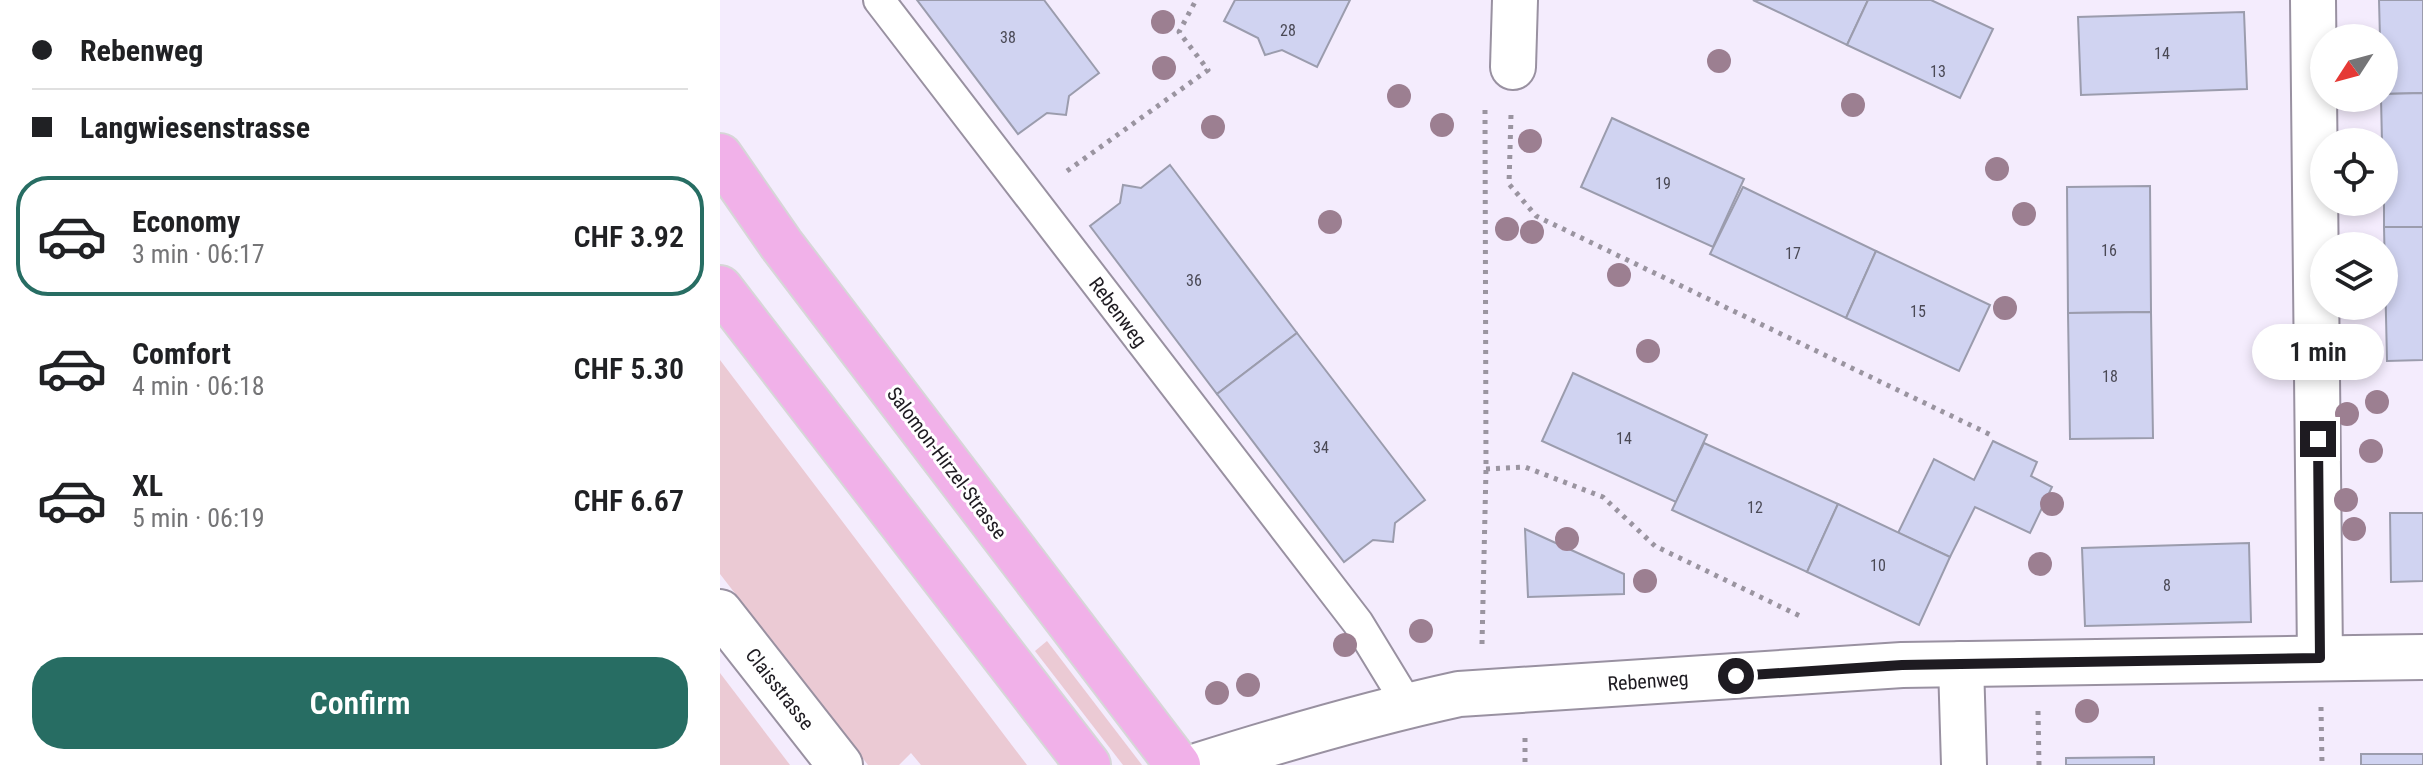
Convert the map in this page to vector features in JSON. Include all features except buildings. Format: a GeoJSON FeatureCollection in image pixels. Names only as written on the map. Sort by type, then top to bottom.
{"type":"FeatureCollection","features":[{"type":"Feature","properties":{"kind":"main road","name":"Salomon-Hirzel-Strasse"},"geometry":{"type":"LineString","coordinates":[[720,156],[809,281],[1178,765]]}},
{"type":"Feature","properties":{"kind":"main road"},"geometry":{"type":"LineString","coordinates":[[720,288],[1088,765]]}},
{"type":"Feature","properties":{"kind":"street"},"geometry":{"type":"LineString","coordinates":[[1513,67],[1515,0]]}},
{"type":"Feature","properties":{"kind":"street"},"geometry":{"type":"LineString","coordinates":[[2313,0],[2320,658]]}},
{"type":"Feature","properties":{"kind":"street","name":"Claisstrasse"},"geometry":{"type":"LineString","coordinates":[[720,612],[840,765]]}},
{"type":"Feature","properties":{"kind":"street","name":"Rebenweg"},"geometry":{"type":"LineString","coordinates":[[1200,765],[1282,739],[1459,694],[1961,664],[2423,657]]}},
{"type":"Feature","properties":{"kind":"street"},"geometry":{"type":"LineString","coordinates":[[1961,664],[1964,765]]}},
{"type":"Feature","properties":{"kind":"lane","name":"Rebenweg"},"geometry":{"type":"LineString","coordinates":[[879,0],[1358,623],[1408,705]]}},
{"type":"Feature","properties":{"kind":"path"},"geometry":{"type":"LineString","coordinates":[[1031,197],[1208,70],[1179,32],[1196,0]]}},
{"type":"Feature","properties":{"kind":"path"},"geometry":{"type":"LineString","coordinates":[[1481,693],[1486,469],[1485,73],[1513,67],[1509,184],[1536,216],[1991,435]]}},
{"type":"Feature","properties":{"kind":"path"},"geometry":{"type":"LineString","coordinates":[[1486,469],[1525,467],[1603,497],[1655,546],[1806,619]]}},
{"type":"Feature","properties":{"kind":"shaded area"},"geometry":{"type":"Polygon","coordinates":[[[720,360],[1027,765],[921,765],[911,753],[899,765],[868,765],[720,574],[720,360]]]}},
{"type":"Feature","properties":{"kind":"shaded area"},"geometry":{"type":"Polygon","coordinates":[[[1047,641],[1142,765],[1123,765],[1035,651],[1047,641]]]}},
{"type":"Feature","properties":{"kind":"shaded area"},"geometry":{"type":"Polygon","coordinates":[[[720,673],[790,765],[720,765],[720,673]]]}},
{"type":"Feature","properties":{"kind":"route"},"geometry":{"type":"LineString","coordinates":[[1736,676],[1902,665],[2320,658],[2318,439]]}}]}
